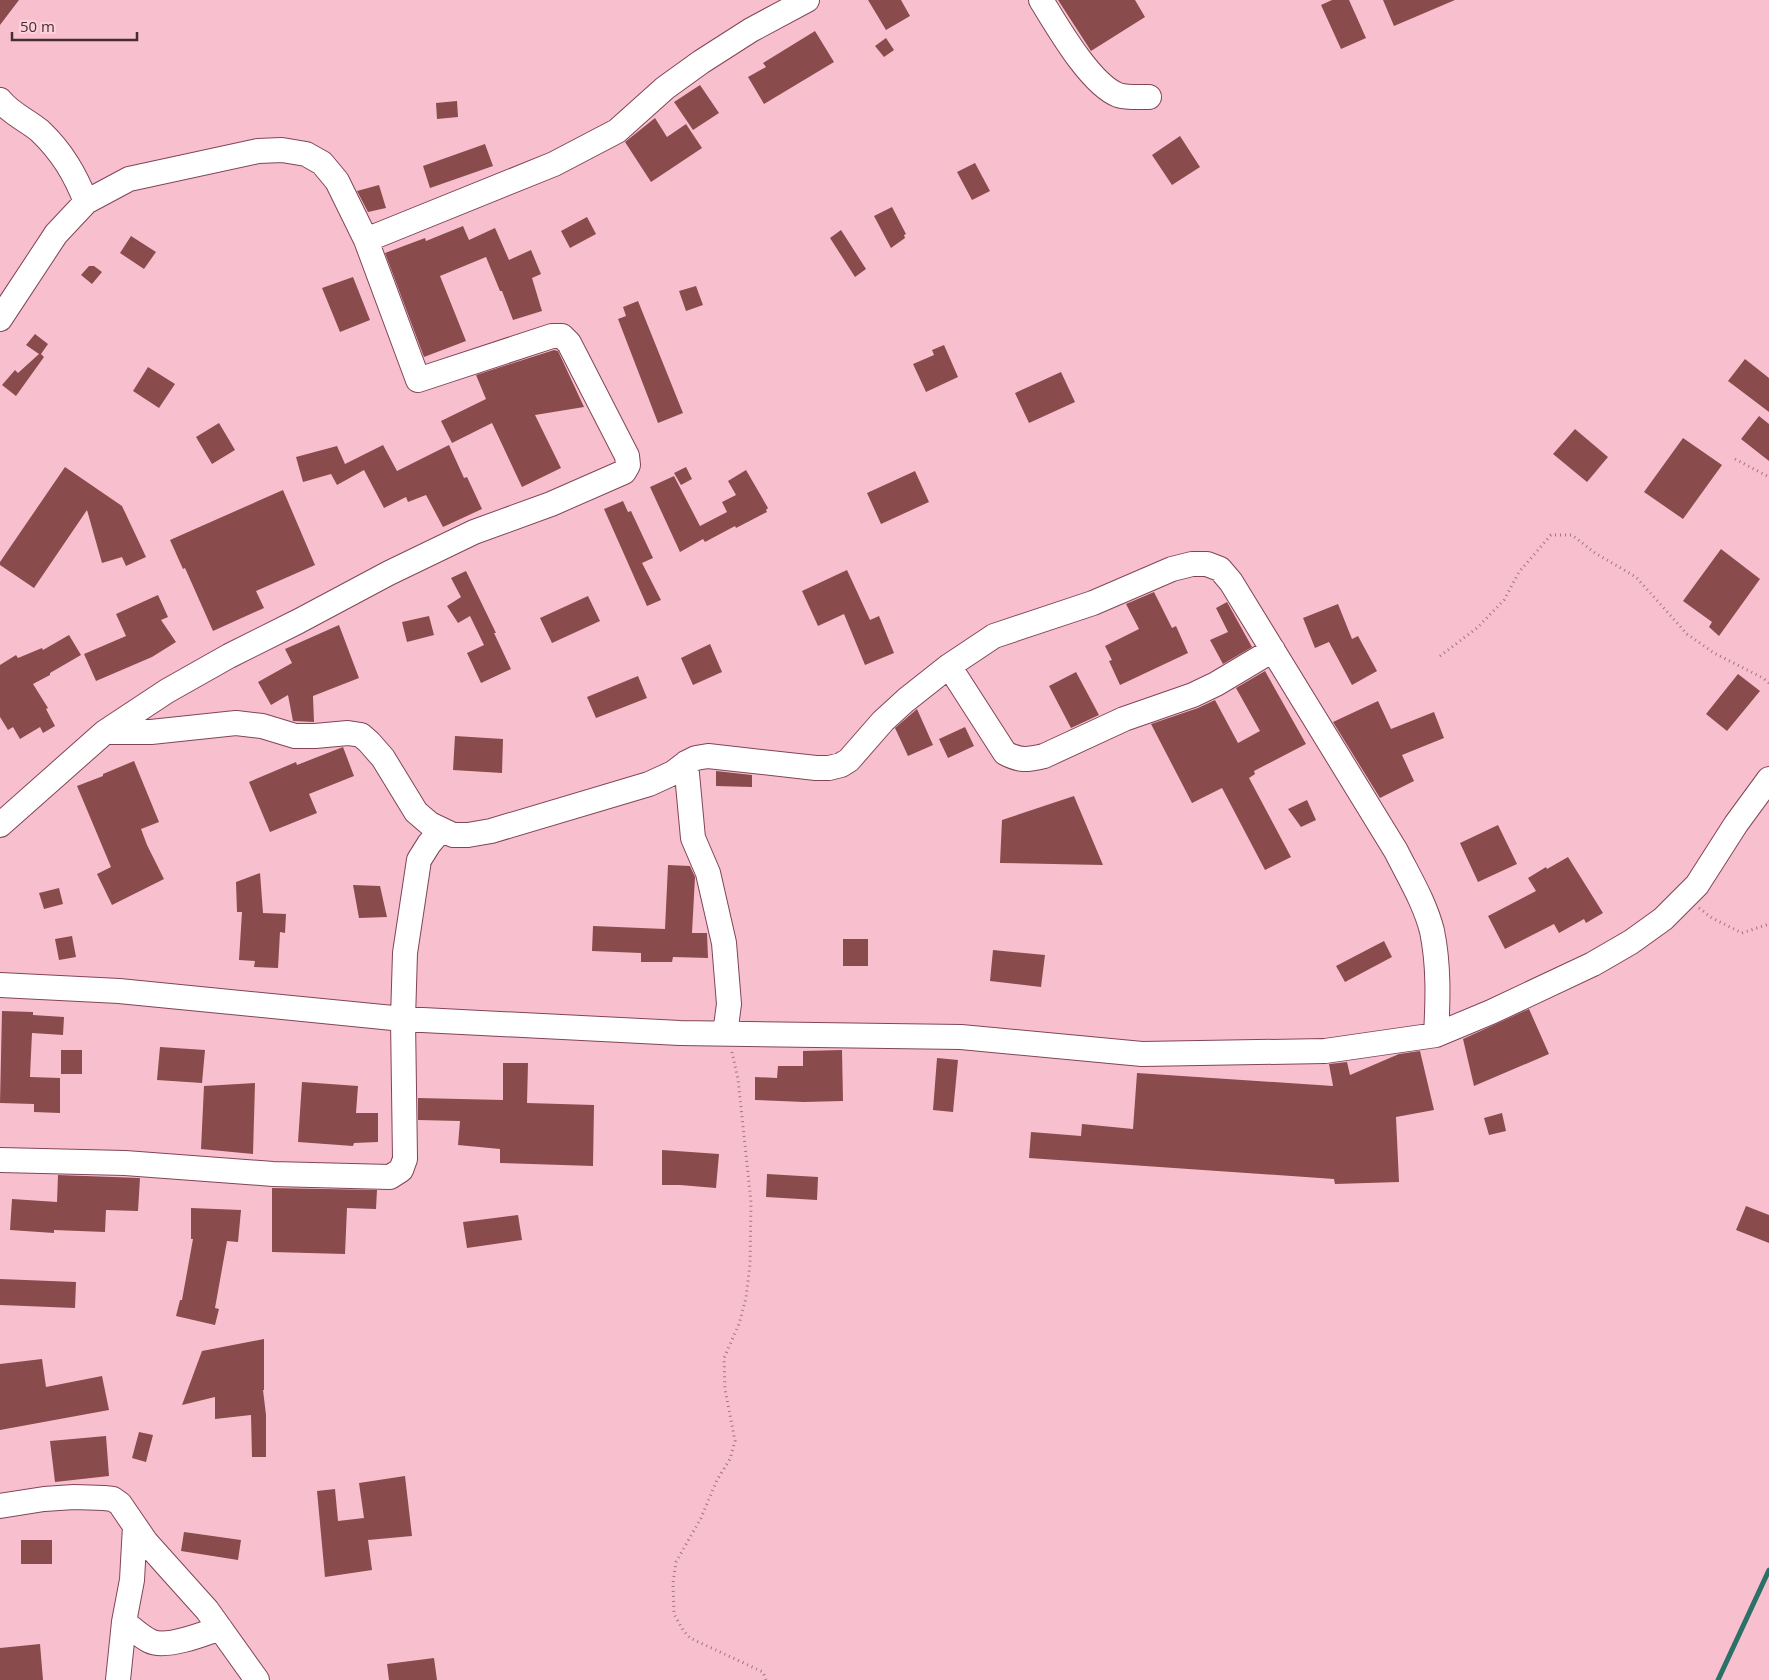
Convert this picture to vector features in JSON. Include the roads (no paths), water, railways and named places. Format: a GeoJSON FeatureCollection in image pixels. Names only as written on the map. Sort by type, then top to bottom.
{"type":"FeatureCollection","features":[{"type":"Feature","properties":{"kind":"street"},"geometry":{"type":"LineString","coordinates":[[366,240],[554,164],[584,149],[616,131],[640,112],[665,88],[701,62],[751,30],[807,0]]}},
{"type":"Feature","properties":{"kind":"street"},"geometry":{"type":"LineString","coordinates":[[1041,0],[1084,65],[1101,82],[1117,94],[1130,97],[1149,97]]}},
{"type":"Feature","properties":{"kind":"street"},"geometry":{"type":"LineString","coordinates":[[0,100],[20,118],[38,130],[51,144],[76,177],[86,202]]}},
{"type":"Feature","properties":{"kind":"street"},"geometry":{"type":"LineString","coordinates":[[0,319],[56,234],[86,202],[128,179],[258,151],[282,150],[306,154],[322,164],[337,181],[366,240],[418,380],[552,336],[562,336],[568,343],[627,456],[628,465],[624,472],[551,504],[474,532],[389,572],[299,621],[229,656],[167,692],[105,732],[0,825]]}},
{"type":"Feature","properties":{"kind":"street"},"geometry":{"type":"LineString","coordinates":[[105,732],[151,732],[236,723],[262,726],[295,736],[348,733],[361,735],[383,758],[416,812],[430,824],[441,830],[454,835],[468,835],[491,831],[649,784],[668,776],[696,758],[708,756],[816,768],[829,768],[841,765],[853,756],[883,721],[906,700],[949,666],[994,636],[1093,603],[1172,570],[1192,564],[1207,564],[1220,569],[1232,582],[1396,851],[1420,896],[1432,931],[1436,964],[1438,999],[1436,1035]]}},
{"type":"Feature","properties":{"kind":"street"},"geometry":{"type":"LineString","coordinates":[[949,666],[1005,753],[1016,759],[1028,760],[1044,756],[1141,712],[1193,695],[1216,684],[1273,650]]}},
{"type":"Feature","properties":{"kind":"street"},"geometry":{"type":"LineString","coordinates":[[686,763],[693,838],[708,873],[724,943],[728,1004],[724,1041]]}},
{"type":"Feature","properties":{"kind":"street"},"geometry":{"type":"LineString","coordinates":[[0,985],[119,991],[403,1019],[680,1033],[724,1041],[961,1037],[1142,1054],[1325,1051],[1436,1035],[1491,1012],[1593,964],[1631,942],[1663,919],[1697,885],[1736,824],[1769,779]]}},
{"type":"Feature","properties":{"kind":"street"},"geometry":{"type":"LineString","coordinates":[[0,1160],[125,1163],[273,1174],[390,1176],[401,1170],[405,1160],[403,1019],[406,953],[419,860],[441,830]]}},
{"type":"Feature","properties":{"kind":"street"},"geometry":{"type":"LineString","coordinates":[[0,1506],[44,1499],[104,1498],[112,1499],[120,1504],[146,1542],[207,1610],[257,1680]]}},
{"type":"Feature","properties":{"kind":"street"},"geometry":{"type":"LineString","coordinates":[[118,1680],[124,1622],[132,1580],[135,1526]]}},
{"type":"Feature","properties":{"kind":"street"},"geometry":{"type":"LineString","coordinates":[[124,1622],[151,1642],[172,1642],[197,1637],[220,1628]]}},
{"type":"Feature","properties":{"kind":"waterway"},"geometry":{"type":"LineString","coordinates":[[1718,1680],[1769,1570]]}}]}
